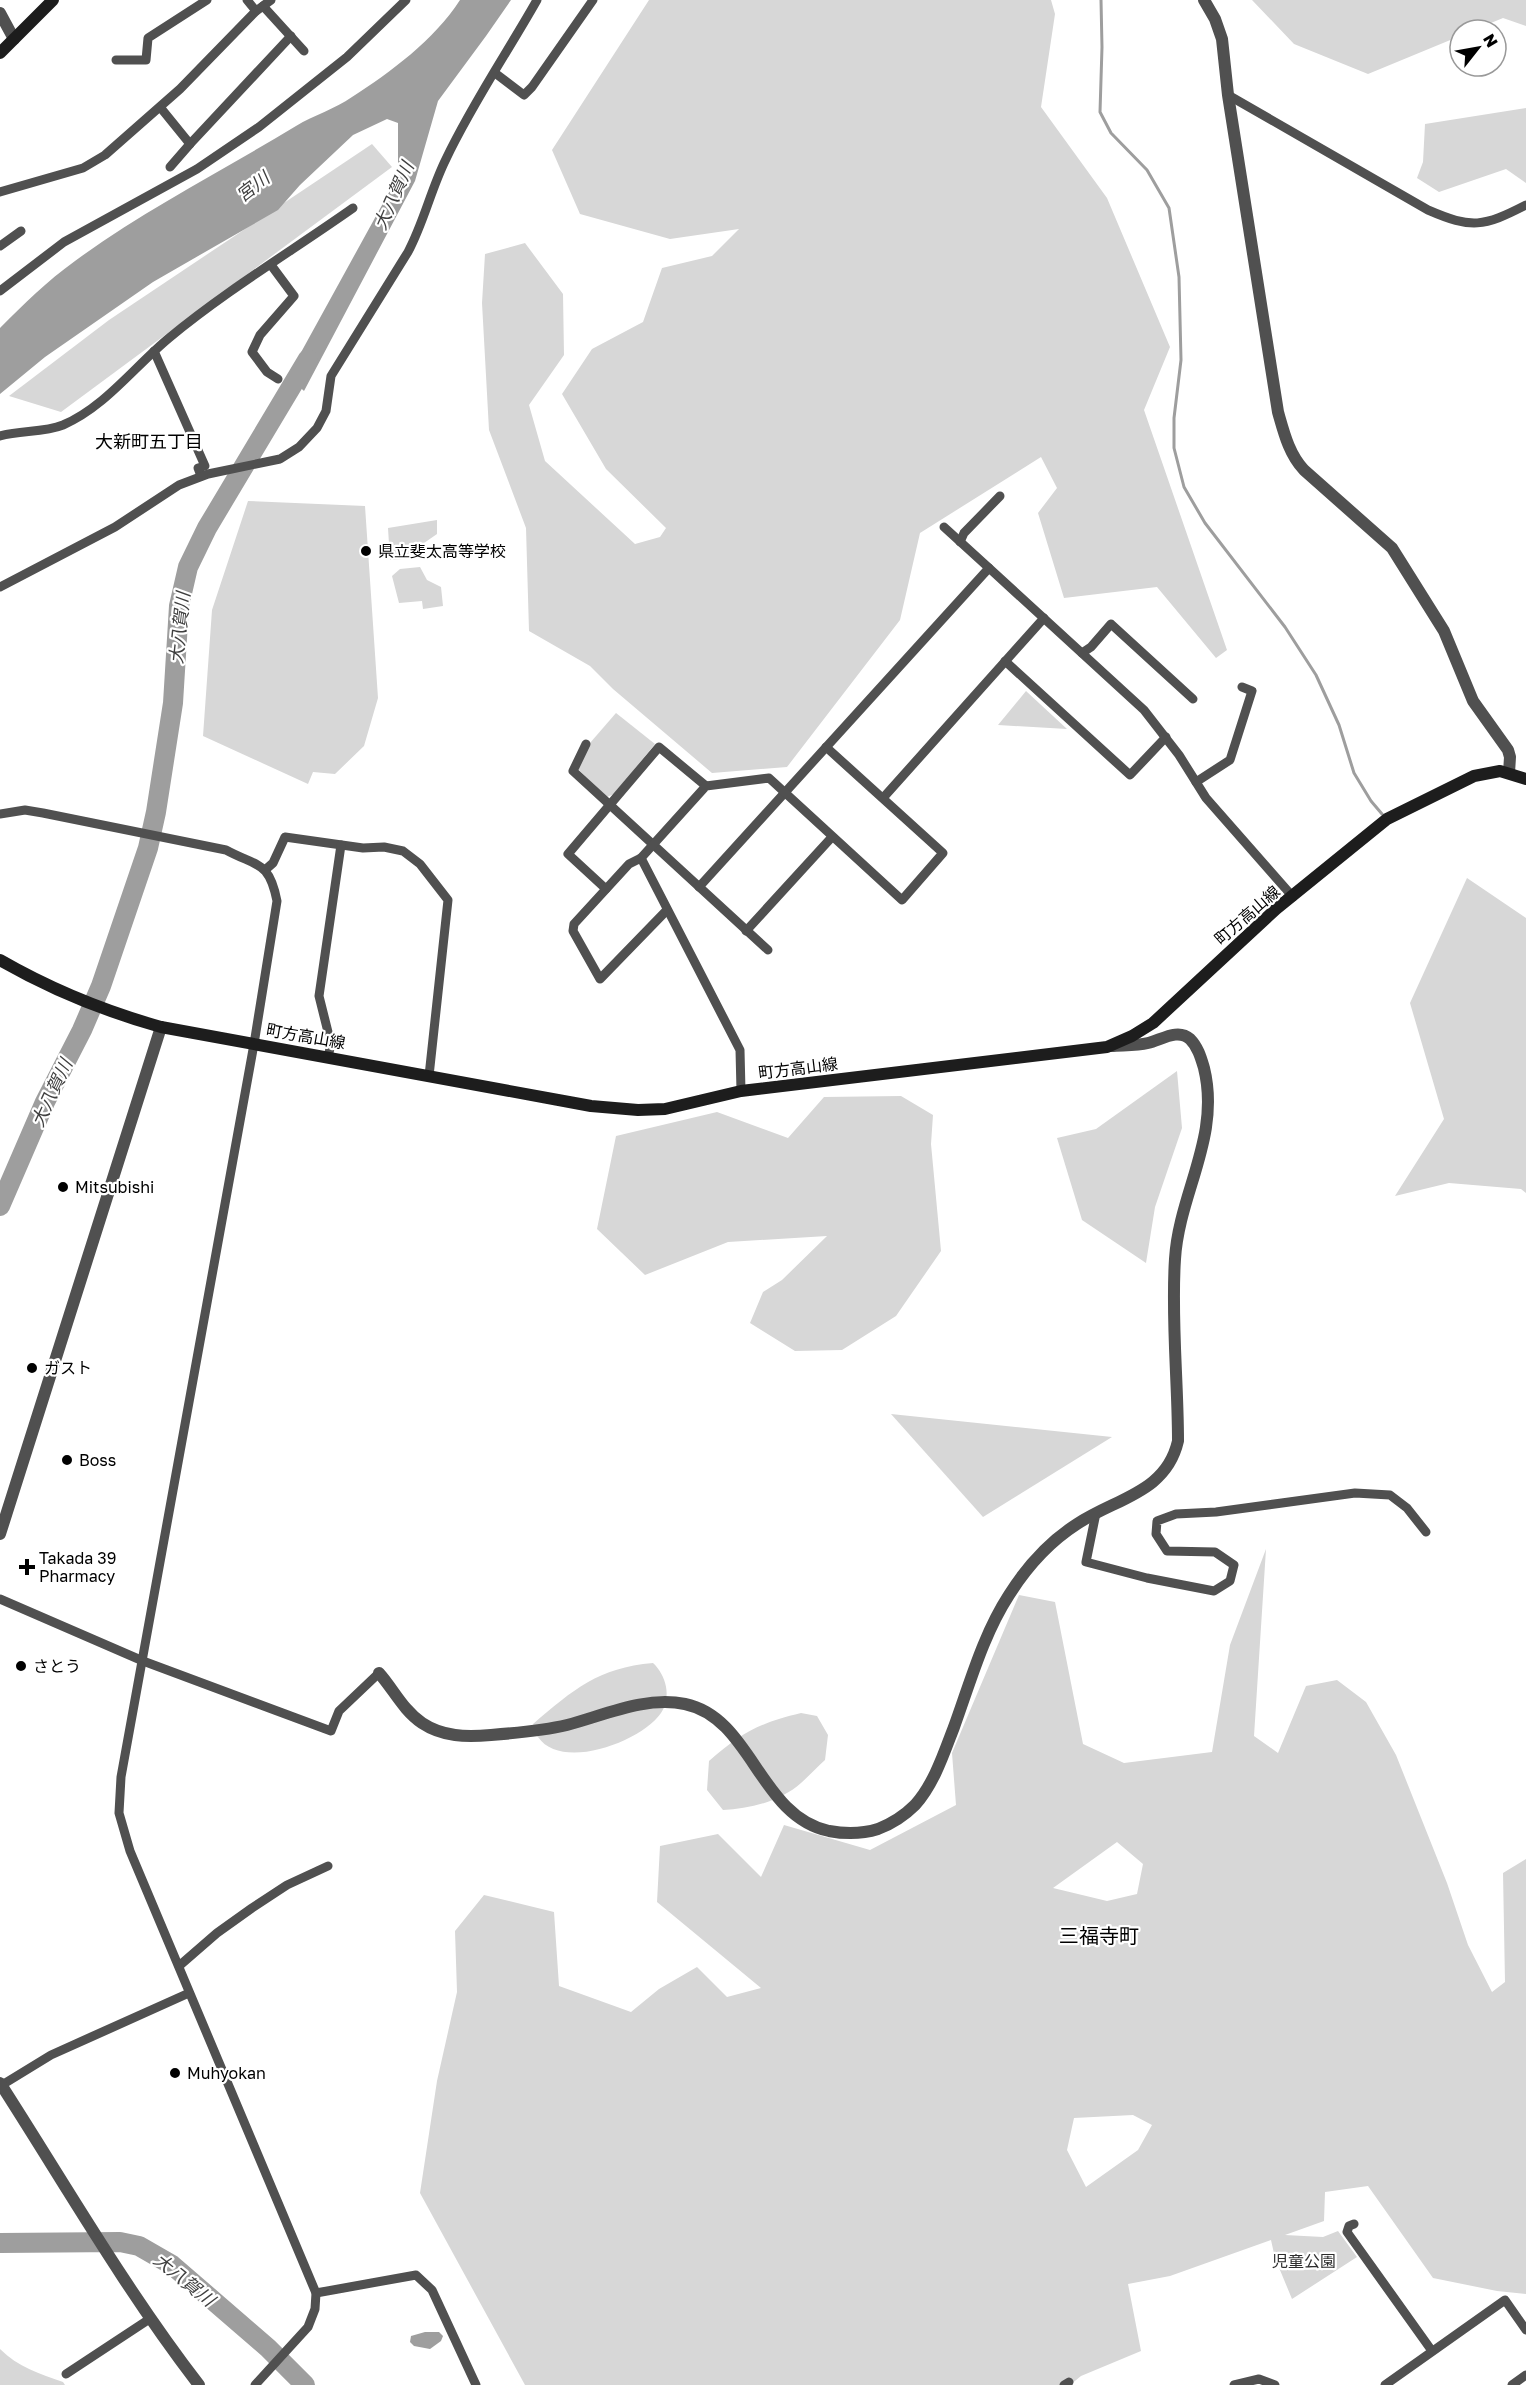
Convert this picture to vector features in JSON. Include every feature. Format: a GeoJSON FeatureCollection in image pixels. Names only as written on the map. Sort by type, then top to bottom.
{"type":"FeatureCollection","features":[{"type":"Feature","properties":{"kind":"main road"},"geometry":{"type":"LineString","coordinates":[[0,53],[53,0]]}},
{"type":"Feature","properties":{"kind":"main road","name":"町方高山線"},"geometry":{"type":"LineString","coordinates":[[0,960],[63,994],[119,1015],[161,1027],[591,1106],[638,1110],[664,1109],[741,1091],[1107,1047],[1132,1036],[1153,1023],[1252,930],[1357,842],[1394,815],[1465,779],[1489,773],[1509,773],[1526,779]]}},
{"type":"Feature","properties":{"kind":"street"},"geometry":{"type":"LineString","coordinates":[[116,60],[146,60],[148,38],[207,0]]}},
{"type":"Feature","properties":{"kind":"street"},"geometry":{"type":"LineString","coordinates":[[247,0],[291,36],[304,51]]}},
{"type":"Feature","properties":{"kind":"street"},"geometry":{"type":"LineString","coordinates":[[0,192],[90,165],[118,146],[271,0]]}},
{"type":"Feature","properties":{"kind":"street"},"geometry":{"type":"LineString","coordinates":[[0,291],[64,242],[197,169],[259,127],[347,57],[406,0]]}},
{"type":"Feature","properties":{"kind":"street"},"geometry":{"type":"LineString","coordinates":[[0,587],[115,527],[179,485],[205,475],[273,461],[299,447],[317,428],[326,411],[331,376],[417,235],[445,161],[537,0]]}},
{"type":"Feature","properties":{"kind":"street"},"geometry":{"type":"LineString","coordinates":[[1204,0],[1215,19],[1222,39],[1228,95],[1278,412],[1292,453],[1304,470],[1392,548],[1402,560],[1444,631],[1473,701],[1508,750],[1509,773]]}},
{"type":"Feature","properties":{"kind":"street"},"geometry":{"type":"LineString","coordinates":[[495,73],[524,95],[532,87],[588,2]]}},
{"type":"Feature","properties":{"kind":"street"},"geometry":{"type":"LineString","coordinates":[[0,13],[14,39]]}},
{"type":"Feature","properties":{"kind":"street"},"geometry":{"type":"LineString","coordinates":[[170,167],[291,36]]}},
{"type":"Feature","properties":{"kind":"street"},"geometry":{"type":"LineString","coordinates":[[1228,95],[1428,210],[1453,220],[1471,225],[1483,224],[1526,205]]}},
{"type":"Feature","properties":{"kind":"street"},"geometry":{"type":"LineString","coordinates":[[160,107],[190,144]]}},
{"type":"Feature","properties":{"kind":"street"},"geometry":{"type":"LineString","coordinates":[[0,436],[41,431],[63,425],[93,407],[154,351],[193,320],[353,208]]}},
{"type":"Feature","properties":{"kind":"street"},"geometry":{"type":"LineString","coordinates":[[0,246],[21,231]]}},
{"type":"Feature","properties":{"kind":"street"},"geometry":{"type":"LineString","coordinates":[[272,265],[294,296],[260,335],[252,352],[267,372],[278,379]]}},
{"type":"Feature","properties":{"kind":"street"},"geometry":{"type":"LineString","coordinates":[[154,351],[205,466],[198,468],[205,475]]}},
{"type":"Feature","properties":{"kind":"street"},"geometry":{"type":"LineString","coordinates":[[960,542],[964,533],[1000,496]]}},
{"type":"Feature","properties":{"kind":"street"},"geometry":{"type":"LineString","coordinates":[[944,527],[1144,710],[1166,737],[1213,806],[1293,897]]}},
{"type":"Feature","properties":{"kind":"street"},"geometry":{"type":"LineString","coordinates":[[699,887],[989,568]]}},
{"type":"Feature","properties":{"kind":"street"},"geometry":{"type":"LineString","coordinates":[[883,798],[1044,618]]}},
{"type":"Feature","properties":{"kind":"street"},"geometry":{"type":"LineString","coordinates":[[1082,653],[1091,647],[1111,624],[1194,699]]}},
{"type":"Feature","properties":{"kind":"street"},"geometry":{"type":"LineString","coordinates":[[1005,661],[1130,775],[1166,737]]}},
{"type":"Feature","properties":{"kind":"street"},"geometry":{"type":"LineString","coordinates":[[1196,782],[1230,760],[1252,691],[1242,687]]}},
{"type":"Feature","properties":{"kind":"street"},"geometry":{"type":"LineString","coordinates":[[586,744],[573,771],[768,950]]}},
{"type":"Feature","properties":{"kind":"street"},"geometry":{"type":"LineString","coordinates":[[606,889],[568,854],[659,747],[706,786]]}},
{"type":"Feature","properties":{"kind":"street"},"geometry":{"type":"LineString","coordinates":[[667,909],[600,980],[573,931],[574,924],[629,864],[641,858],[706,786],[769,778],[902,900],[943,853],[826,747]]}},
{"type":"Feature","properties":{"kind":"street"},"geometry":{"type":"LineString","coordinates":[[0,814],[25,810],[170,837],[226,850],[250,860],[265,870],[275,891],[277,910],[121,1777],[119,1813],[130,1851],[316,2293],[315,2309],[308,2327],[255,2385]]}},
{"type":"Feature","properties":{"kind":"street"},"geometry":{"type":"LineString","coordinates":[[265,870],[273,863],[285,837],[363,848],[384,847],[403,851],[420,864],[448,900],[429,1076]]}},
{"type":"Feature","properties":{"kind":"street"},"geometry":{"type":"LineString","coordinates":[[746,931],[832,837]]}},
{"type":"Feature","properties":{"kind":"street"},"geometry":{"type":"LineString","coordinates":[[328,1057],[331,1044],[319,996],[341,845]]}},
{"type":"Feature","properties":{"kind":"street"},"geometry":{"type":"LineString","coordinates":[[641,858],[740,1050],[741,1091]]}},
{"type":"Feature","properties":{"kind":"street"},"geometry":{"type":"LineString","coordinates":[[0,1534],[161,1027]]}},
{"type":"Feature","properties":{"kind":"street"},"geometry":{"type":"LineString","coordinates":[[0,1599],[143,1661],[331,1731],[339,1711],[379,1673],[413,1716],[434,1730],[456,1736],[550,1729],[649,1703],[671,1702],[691,1706],[717,1719],[740,1746],[768,1786],[793,1813],[818,1828],[848,1833],[869,1831],[888,1825],[905,1814],[930,1784],[943,1757],[982,1650],[999,1612],[1014,1587],[1032,1564],[1059,1538],[1096,1513],[1152,1484],[1166,1470],[1175,1452],[1178,1429],[1174,1336],[1175,1256],[1208,1119],[1208,1089],[1205,1071],[1196,1046],[1189,1038],[1182,1035],[1173,1035],[1147,1044],[1107,1047]]}},
{"type":"Feature","properties":{"kind":"street"},"geometry":{"type":"LineString","coordinates":[[1096,1513],[1086,1562],[1147,1578],[1214,1591],[1230,1581],[1234,1565],[1215,1552],[1167,1551],[1156,1534],[1157,1521],[1176,1514],[1216,1512],[1355,1493],[1390,1495],[1407,1508],[1426,1532]]}},
{"type":"Feature","properties":{"kind":"street"},"geometry":{"type":"LineString","coordinates":[[179,1966],[217,1933],[252,1908],[287,1885],[328,1866]]}},
{"type":"Feature","properties":{"kind":"street"},"geometry":{"type":"LineString","coordinates":[[189,1993],[51,2055],[1,2085],[86,2222],[199,2385]]}},
{"type":"Feature","properties":{"kind":"street"},"geometry":{"type":"LineString","coordinates":[[1354,2224],[1349,2226],[1347,2232],[1432,2351]]}},
{"type":"Feature","properties":{"kind":"street"},"geometry":{"type":"LineString","coordinates":[[316,2293],[416,2275],[432,2290],[476,2385]]}},
{"type":"Feature","properties":{"kind":"street"},"geometry":{"type":"LineString","coordinates":[[1385,2385],[1505,2300],[1526,2330]]}},
{"type":"Feature","properties":{"kind":"street"},"geometry":{"type":"LineString","coordinates":[[66,2374],[151,2318]]}},
{"type":"Feature","properties":{"kind":"street"},"geometry":{"type":"LineString","coordinates":[[1512,2385],[1526,2375]]}},
{"type":"Feature","properties":{"kind":"street"},"geometry":{"type":"LineString","coordinates":[[1234,2385],[1259,2379],[1275,2385]]}},
{"type":"Feature","properties":{"kind":"green space"},"geometry":{"type":"Polygon","coordinates":[[[649,0],[1051,0],[1055,14],[1041,107],[1107,198],[1170,347],[1144,410],[1227,650],[1216,658],[1157,587],[1064,598],[1038,513],[1057,488],[1041,457],[920,533],[900,620],[787,767],[712,773],[613,689],[590,666],[529,631],[526,528],[489,430],[482,303],[485,254],[525,243],[563,294],[564,355],[529,405],[545,461],[635,544],[660,537],[666,528],[606,469],[562,394],[592,349],[643,322],[662,268],[712,256],[739,229],[670,239],[580,214],[552,150],[649,0]]]}},
{"type":"Feature","properties":{"kind":"green space"},"geometry":{"type":"Polygon","coordinates":[[[1252,0],[1526,0],[1526,26],[1508,18],[1448,18],[1448,41],[1368,74],[1294,44],[1252,0]]]}},
{"type":"Feature","properties":{"kind":"green space"},"geometry":{"type":"Polygon","coordinates":[[[1526,108],[1526,183],[1506,169],[1439,192],[1417,178],[1423,162],[1425,124],[1526,108]]]}},
{"type":"Feature","properties":{"kind":"green space"},"geometry":{"type":"Polygon","coordinates":[[[372,144],[392,167],[61,412],[9,396],[109,320],[372,144]]]}},
{"type":"Feature","properties":{"kind":"green space"},"geometry":{"type":"Polygon","coordinates":[[[248,501],[365,506],[378,698],[364,746],[335,774],[313,772],[308,784],[203,736],[212,610],[248,501]]]}},
{"type":"Feature","properties":{"kind":"green space"},"geometry":{"type":"Polygon","coordinates":[[[437,520],[437,534],[424,543],[419,558],[390,560],[388,528],[437,520]]]}},
{"type":"Feature","properties":{"kind":"green space"},"geometry":{"type":"Polygon","coordinates":[[[420,567],[427,580],[441,587],[443,606],[423,609],[422,601],[399,603],[392,576],[400,569],[420,567]]]}},
{"type":"Feature","properties":{"kind":"green space"},"geometry":{"type":"Polygon","coordinates":[[[1026,691],[1067,729],[998,725],[1026,691]]]}},
{"type":"Feature","properties":{"kind":"green space"},"geometry":{"type":"Polygon","coordinates":[[[616,713],[655,744],[614,794],[607,797],[578,769],[590,743],[616,713]]]}},
{"type":"Feature","properties":{"kind":"green space"},"geometry":{"type":"Polygon","coordinates":[[[1467,878],[1526,918],[1526,1193],[1521,1189],[1449,1183],[1395,1196],[1444,1119],[1410,1003],[1467,878]]]}},
{"type":"Feature","properties":{"kind":"green space"},"geometry":{"type":"Polygon","coordinates":[[[1177,1071],[1182,1128],[1155,1207],[1146,1263],[1082,1220],[1057,1138],[1096,1129],[1177,1071]]]}},
{"type":"Feature","properties":{"kind":"green space"},"geometry":{"type":"Polygon","coordinates":[[[901,1096],[933,1115],[931,1144],[941,1251],[896,1316],[842,1350],[795,1351],[750,1323],[763,1292],[782,1280],[827,1236],[728,1242],[645,1275],[597,1229],[616,1136],[717,1112],[788,1138],[824,1097],[901,1096]]]}},
{"type":"Feature","properties":{"kind":"green space"},"geometry":{"type":"Polygon","coordinates":[[[891,1414],[1112,1437],[983,1517],[891,1414]]]}},
{"type":"Feature","properties":{"kind":"green space","name":"児童公園"},"geometry":{"type":"Polygon","coordinates":[[[1266,1549],[1254,1736],[1278,1753],[1306,1686],[1337,1680],[1366,1702],[1396,1755],[1447,1883],[1468,1945],[1492,1992],[1505,1982],[1503,1873],[1526,1859],[1526,2294],[1497,2291],[1433,2278],[1368,2186],[1325,2192],[1324,2221],[1285,2235],[1323,2237],[1338,2231],[1357,2257],[1292,2299],[1275,2258],[1271,2240],[1170,2276],[1128,2284],[1141,2351],[1081,2376],[1070,2385],[525,2385],[420,2193],[437,2081],[457,1992],[455,1931],[484,1895],[554,1912],[559,1986],[631,2012],[659,1989],[697,1967],[727,1997],[761,1988],[657,1902],[660,1846],[718,1834],[761,1877],[784,1825],[870,1850],[956,1805],[952,1753],[1019,1595],[1055,1602],[1083,1744],[1124,1763],[1212,1752],[1230,1645],[1266,1549]],[[1117,1842],[1053,1888],[1107,1901],[1137,1894],[1143,1864],[1117,1842]],[[1133,2115],[1074,2118],[1067,2150],[1086,2187],[1138,2150],[1152,2125],[1133,2115]]]}},
{"type":"Feature","properties":{"kind":"green space"},"geometry":{"type":"Polygon","coordinates":[[[653,1663],[664,1680],[666,1700],[661,1713],[651,1724],[637,1733],[601,1749],[582,1752],[565,1752],[549,1747],[537,1736],[533,1724],[561,1700],[588,1682],[617,1670],[653,1663]]]}},
{"type":"Feature","properties":{"kind":"green space"},"geometry":{"type":"Polygon","coordinates":[[[801,1713],[817,1716],[828,1735],[825,1760],[801,1783],[784,1795],[754,1806],[723,1810],[707,1790],[709,1761],[751,1730],[801,1713]]]}},
{"type":"Feature","properties":{"kind":"green space"},"geometry":{"type":"Polygon","coordinates":[[[0,2349],[22,2365],[63,2382],[65,2385],[0,2385],[0,2349]]]}},
{"type":"Feature","properties":{"kind":"water","name":"宮川"},"geometry":{"type":"Polygon","coordinates":[[[460,0],[511,0],[438,101],[415,181],[304,391],[288,376],[398,176],[398,123],[387,119],[353,135],[300,185],[278,210],[153,282],[45,357],[0,394],[0,328],[45,285],[101,242],[156,208],[367,87],[425,42],[460,0]]]}},
{"type":"Feature","properties":{"kind":"water"},"geometry":{"type":"Polygon","coordinates":[[[425,2332],[439,2332],[443,2336],[441,2341],[430,2349],[414,2346],[410,2342],[411,2336],[425,2332]]]}},
{"type":"Feature","properties":{"kind":"waterway"},"geometry":{"type":"LineString","coordinates":[[1101,0],[1100,112],[1111,133],[1147,170],[1169,208],[1179,277],[1181,360],[1174,418],[1174,448],[1184,487],[1205,523],[1285,627],[1316,675],[1339,725],[1354,773],[1382,814]]}},
{"type":"Feature","properties":{"kind":"waterway","name":"大八賀川"},"geometry":{"type":"LineString","coordinates":[[0,1206],[45,1102],[82,1030],[101,986],[148,848],[173,703],[179,606],[188,567],[207,528],[308,359]]}},
{"type":"Feature","properties":{"kind":"waterway","name":"大八賀川"},"geometry":{"type":"LineString","coordinates":[[0,2243],[120,2242],[139,2246],[172,2265],[268,2348],[305,2385]]}},
{"type":"Feature","properties":{"kind":"place","name":"県立斐太高等学校"},"geometry":{"type":"Point","coordinates":[366,551]}},
{"type":"Feature","properties":{"kind":"place","name":"Mitsubishi"},"geometry":{"type":"Point","coordinates":[63,1187]}},
{"type":"Feature","properties":{"kind":"place","name":"ガスト"},"geometry":{"type":"Point","coordinates":[32,1368]}},
{"type":"Feature","properties":{"kind":"place","name":"Boss"},"geometry":{"type":"Point","coordinates":[67,1460]}},
{"type":"Feature","properties":{"kind":"place","name":"Takada 39 Pharmacy"},"geometry":{"type":"Point","coordinates":[27,1567]}},
{"type":"Feature","properties":{"kind":"place","name":"さとう"},"geometry":{"type":"Point","coordinates":[21,1666]}},
{"type":"Feature","properties":{"kind":"place","name":"Muhyokan"},"geometry":{"type":"Point","coordinates":[175,2073]}},
{"type":"Feature","properties":{"kind":"district","name":"大新町五丁目"},"geometry":{"type":"Point","coordinates":[149,442]}},
{"type":"Feature","properties":{"kind":"district","name":"三福寺町"},"geometry":{"type":"Point","coordinates":[1099,1936]}}]}
